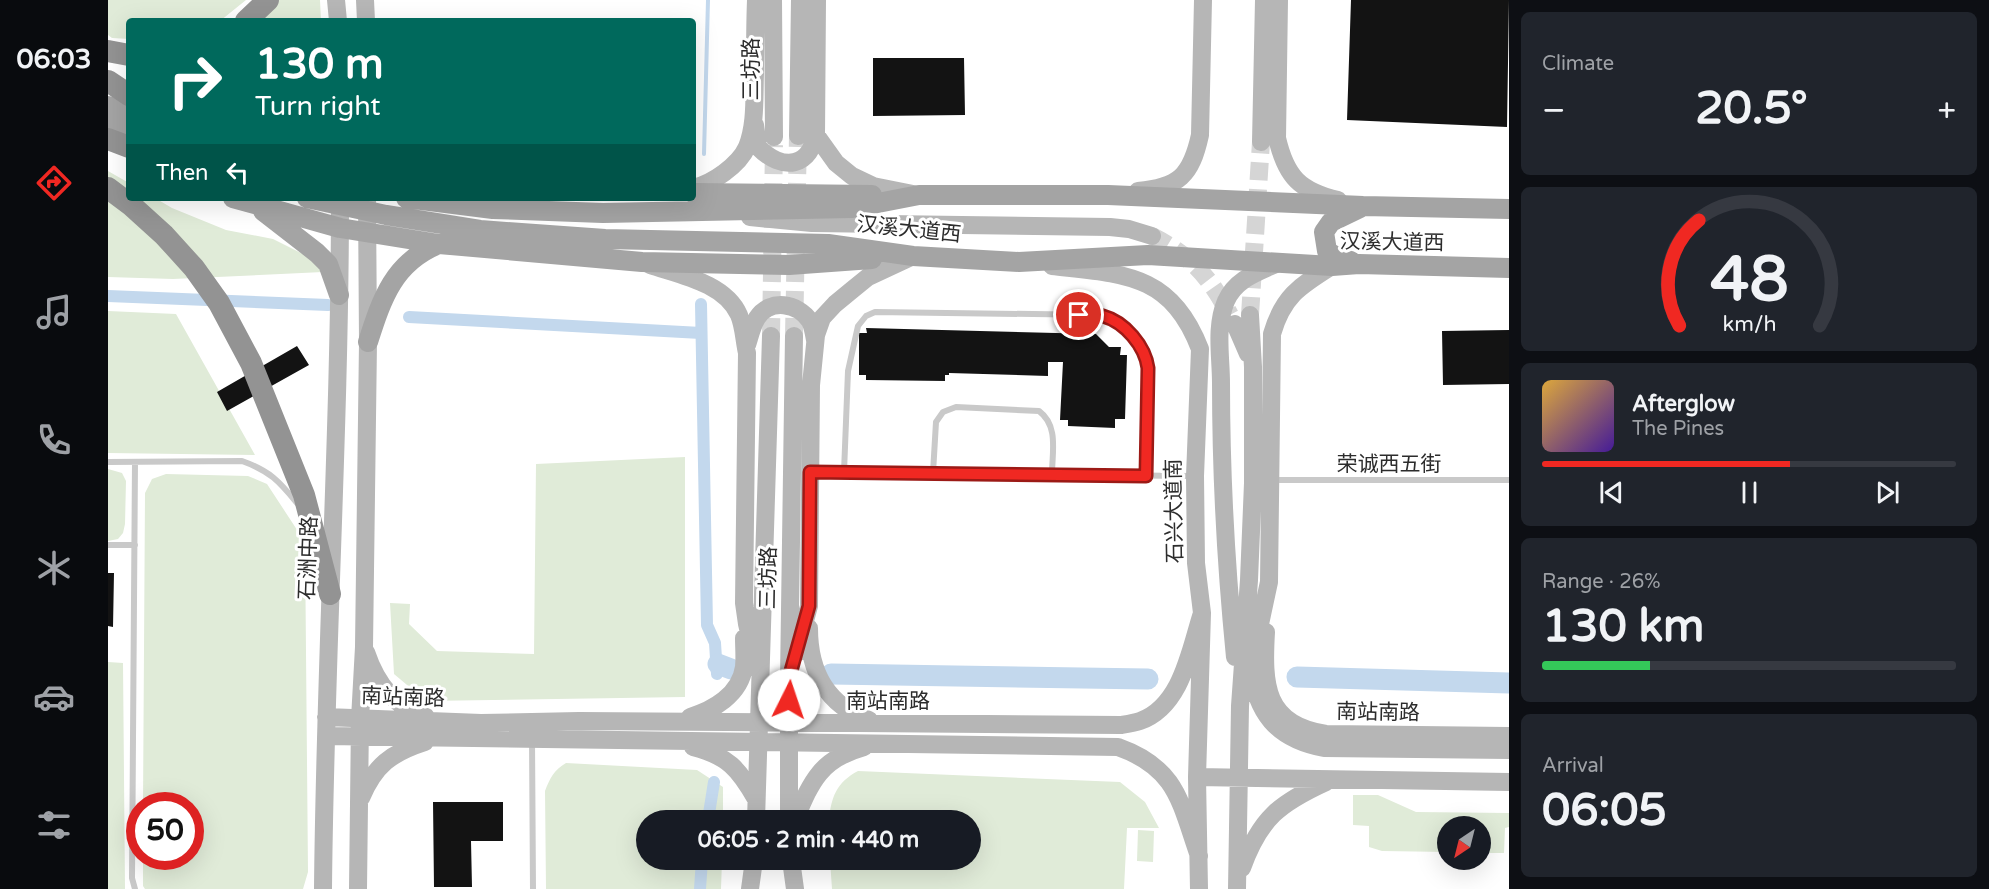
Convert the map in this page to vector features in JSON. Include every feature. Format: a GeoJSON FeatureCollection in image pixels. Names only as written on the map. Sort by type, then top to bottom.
{"type":"FeatureCollection","features":[{"type":"Feature","properties":{"kind":"highway"},"geometry":{"type":"LineString","coordinates":[[249,18],[268,0]]}},
{"type":"Feature","properties":{"kind":"highway"},"geometry":{"type":"LineString","coordinates":[[108,51],[126,54]]}},
{"type":"Feature","properties":{"kind":"highway"},"geometry":{"type":"LineString","coordinates":[[108,81],[126,90]]}},
{"type":"Feature","properties":{"kind":"highway"},"geometry":{"type":"LineString","coordinates":[[108,139],[126,146]]}},
{"type":"Feature","properties":{"kind":"highway"},"geometry":{"type":"LineString","coordinates":[[108,188],[148,219],[194,268],[219,303],[252,363],[304,495],[330,594]]}},
{"type":"Feature","properties":{"kind":"main road"},"geometry":{"type":"LineString","coordinates":[[336,0],[338,18]]}},
{"type":"Feature","properties":{"kind":"main road"},"geometry":{"type":"LineString","coordinates":[[365,0],[366,18]]}},
{"type":"Feature","properties":{"kind":"main road"},"geometry":{"type":"LineString","coordinates":[[756,0],[754,118],[758,147],[772,159],[785,163],[798,161],[806,156],[814,144],[807,133],[800,0]]}},
{"type":"Feature","properties":{"kind":"main road","name":"三坊路"},"geometry":{"type":"LineString","coordinates":[[773,0],[774,137]]}},
{"type":"Feature","properties":{"kind":"main road"},"geometry":{"type":"LineString","coordinates":[[807,133],[817,0]]}},
{"type":"Feature","properties":{"kind":"main road"},"geometry":{"type":"LineString","coordinates":[[1108,195],[1156,189],[1175,183],[1187,170],[1196,153],[1200,135],[1203,0]]}},
{"type":"Feature","properties":{"kind":"main road"},"geometry":{"type":"LineString","coordinates":[[1261,142],[1264,0]]}},
{"type":"Feature","properties":{"kind":"main road"},"geometry":{"type":"LineString","coordinates":[[1280,0],[1277,138],[1281,154],[1291,174],[1316,195],[1363,207]]}},
{"type":"Feature","properties":{"kind":"main road"},"geometry":{"type":"LineString","coordinates":[[108,106],[126,112]]}},
{"type":"Feature","properties":{"kind":"main road"},"geometry":{"type":"LineString","coordinates":[[696,187],[714,178],[738,160],[746,148],[754,118]]}},
{"type":"Feature","properties":{"kind":"main road"},"geometry":{"type":"LineString","coordinates":[[108,123],[126,131]]}},
{"type":"Feature","properties":{"kind":"main road"},"geometry":{"type":"LineString","coordinates":[[807,133],[816,135],[826,151],[852,177],[873,186],[920,195]]}},
{"type":"Feature","properties":{"kind":"main road"},"geometry":{"type":"LineString","coordinates":[[108,149],[126,157]]}},
{"type":"Feature","properties":{"kind":"main road","name":"汉溪大道西"},"geometry":{"type":"LineString","coordinates":[[430,201],[493,209],[603,213],[696,202],[852,207],[920,195],[1108,195],[1363,207],[1509,209]]}},
{"type":"Feature","properties":{"kind":"main road"},"geometry":{"type":"LineString","coordinates":[[242,201],[367,234],[433,243],[642,262],[789,265],[913,256]]}},
{"type":"Feature","properties":{"kind":"main road","name":"汉溪大道西"},"geometry":{"type":"LineString","coordinates":[[321,201],[386,215],[480,230],[604,239],[828,244],[913,256],[1019,262],[1148,255],[1282,261],[1332,266],[1359,264],[1509,268]]}},
{"type":"Feature","properties":{"kind":"main road","name":"石洲中路"},"geometry":{"type":"LineString","coordinates":[[323,889],[340,201]]}},
{"type":"Feature","properties":{"kind":"main road"},"geometry":{"type":"LineString","coordinates":[[358,889],[368,342],[367,201]]}},
{"type":"Feature","properties":{"kind":"main road"},"geometry":{"type":"LineString","coordinates":[[406,201],[404,215],[411,230],[433,243]]}},
{"type":"Feature","properties":{"kind":"main road"},"geometry":{"type":"LineString","coordinates":[[696,202],[812,223],[1110,227],[1129,229],[1152,236]]}},
{"type":"Feature","properties":{"kind":"main road"},"geometry":{"type":"LineString","coordinates":[[256,206],[328,264],[339,295]]}},
{"type":"Feature","properties":{"kind":"main road"},"geometry":{"type":"LineString","coordinates":[[1359,264],[1337,257],[1327,250],[1324,232],[1331,222],[1363,207]]}},
{"type":"Feature","properties":{"kind":"main road"},"geometry":{"type":"LineString","coordinates":[[368,342],[388,287],[402,268],[433,243]]}},
{"type":"Feature","properties":{"kind":"main road"},"geometry":{"type":"LineString","coordinates":[[888,723],[868,720],[843,708],[826,690],[813,666],[809,649],[812,357],[822,318],[835,304],[868,278],[913,256]]}},
{"type":"Feature","properties":{"kind":"main road"},"geometry":{"type":"LineString","coordinates":[[1237,886],[1240,706],[1253,483],[1253,367],[1227,300],[1243,279],[1282,261]]}},
{"type":"Feature","properties":{"kind":"main road"},"geometry":{"type":"LineString","coordinates":[[642,262],[713,288],[725,296],[737,312],[742,324],[746,350],[744,667],[737,685],[712,709],[676,722]]}},
{"type":"Feature","properties":{"kind":"main road","name":"石兴大道南"},"geometry":{"type":"LineString","coordinates":[[1019,262],[1117,273],[1142,281],[1161,292],[1179,309],[1193,330],[1200,349],[1195,476],[1196,563],[1202,613],[1197,777],[1199,889]]}},
{"type":"Feature","properties":{"kind":"main road"},"geometry":{"type":"LineString","coordinates":[[1240,706],[1269,582],[1272,334],[1278,314],[1290,296],[1306,282],[1332,266]]}},
{"type":"Feature","properties":{"kind":"main road"},"geometry":{"type":"LineString","coordinates":[[746,350],[756,319],[768,308],[776,305],[798,309],[811,323],[815,340]]}},
{"type":"Feature","properties":{"kind":"main road"},"geometry":{"type":"LineString","coordinates":[[1200,349],[1204,340],[1212,333],[1235,324]]}},
{"type":"Feature","properties":{"kind":"main road"},"geometry":{"type":"LineString","coordinates":[[1235,324],[1221,431],[1227,580],[1240,706]]}},
{"type":"Feature","properties":{"kind":"main road","name":"三坊路"},"geometry":{"type":"LineString","coordinates":[[757,810],[771,336]]}},
{"type":"Feature","properties":{"kind":"main road","name":"三坊路"},"geometry":{"type":"LineString","coordinates":[[789,810],[794,336]]}},
{"type":"Feature","properties":{"kind":"main road"},"geometry":{"type":"LineString","coordinates":[[338,339],[368,342]]}},
{"type":"Feature","properties":{"kind":"main road","name":"南站南路"},"geometry":{"type":"LineString","coordinates":[[1269,582],[1265,651],[1267,684],[1274,704],[1283,716],[1294,724],[1307,731],[1326,734],[1509,736]]}},
{"type":"Feature","properties":{"kind":"main road"},"geometry":{"type":"LineString","coordinates":[[744,603],[759,676]]}},
{"type":"Feature","properties":{"kind":"main road"},"geometry":{"type":"LineString","coordinates":[[789,678],[809,606]]}},
{"type":"Feature","properties":{"kind":"main road","name":"南站南路"},"geometry":{"type":"LineString","coordinates":[[326,727],[439,729],[676,722],[1121,725],[1141,721],[1159,709],[1173,694],[1202,613]]}},
{"type":"Feature","properties":{"kind":"main road"},"geometry":{"type":"LineString","coordinates":[[1246,624],[1250,667],[1257,699],[1265,716],[1282,731],[1306,744],[1324,748],[1509,750]]}},
{"type":"Feature","properties":{"kind":"main road"},"geometry":{"type":"LineString","coordinates":[[359,802],[372,775],[392,756],[439,729],[407,710],[391,697],[370,664],[364,646]]}},
{"type":"Feature","properties":{"kind":"main road","name":"南站南路"},"geometry":{"type":"LineString","coordinates":[[439,729],[532,738],[1118,747],[1137,754],[1155,765],[1169,780],[1178,795],[1199,856]]}},
{"type":"Feature","properties":{"kind":"main road"},"geometry":{"type":"LineString","coordinates":[[665,740],[717,754],[730,762],[743,777],[757,801]]}},
{"type":"Feature","properties":{"kind":"main road"},"geometry":{"type":"LineString","coordinates":[[799,810],[810,784],[821,771],[842,756],[882,743]]}},
{"type":"Feature","properties":{"kind":"main road"},"geometry":{"type":"LineString","coordinates":[[1197,777],[1509,782]]}},
{"type":"Feature","properties":{"kind":"main road"},"geometry":{"type":"LineString","coordinates":[[1237,886],[1250,846],[1275,812],[1293,797],[1332,779]]}},
{"type":"Feature","properties":{"kind":"main road"},"geometry":{"type":"LineString","coordinates":[[750,889],[753,870]]}},
{"type":"Feature","properties":{"kind":"main road"},"geometry":{"type":"LineString","coordinates":[[756,870],[757,889]]}},
{"type":"Feature","properties":{"kind":"main road"},"geometry":{"type":"LineString","coordinates":[[788,889],[789,870]]}},
{"type":"Feature","properties":{"kind":"main road"},"geometry":{"type":"LineString","coordinates":[[792,870],[795,889]]}},
{"type":"Feature","properties":{"kind":"lane"},"geometry":{"type":"LineString","coordinates":[[844,472],[848,371],[858,327],[866,316],[875,312],[1101,315],[1114,320],[1131,335],[1146,357],[1148,368],[1146,476]]}},
{"type":"Feature","properties":{"kind":"lane"},"geometry":{"type":"LineString","coordinates":[[933,473],[936,422],[943,412],[956,407],[1039,411],[1047,417],[1053,427],[1052,475]]}},
{"type":"Feature","properties":{"kind":"lane"},"geometry":{"type":"LineString","coordinates":[[108,462],[242,461],[261,468],[275,477],[311,520]]}},
{"type":"Feature","properties":{"kind":"lane"},"geometry":{"type":"LineString","coordinates":[[135,462],[132,878],[135,889]]}},
{"type":"Feature","properties":{"kind":"lane"},"geometry":{"type":"LineString","coordinates":[[810,472],[1195,476]]}},
{"type":"Feature","properties":{"kind":"lane","name":"荣诚西五街"},"geometry":{"type":"LineString","coordinates":[[1270,480],[1509,480]]}},
{"type":"Feature","properties":{"kind":"lane"},"geometry":{"type":"LineString","coordinates":[[108,545],[135,545]]}},
{"type":"Feature","properties":{"kind":"lane"},"geometry":{"type":"LineString","coordinates":[[532,738],[533,889]]}},
{"type":"Feature","properties":{"kind":"green space"},"geometry":{"type":"Polygon","coordinates":[[[108,0],[246,0],[224,18],[126,18],[126,39],[112,38],[108,35],[108,0]]]}},
{"type":"Feature","properties":{"kind":"green space"},"geometry":{"type":"Polygon","coordinates":[[[279,0],[320,0],[321,18],[264,18],[279,0]]]}},
{"type":"Feature","properties":{"kind":"green space"},"geometry":{"type":"Polygon","coordinates":[[[108,171],[126,181],[126,201],[160,201],[226,230],[273,239],[309,257],[323,272],[173,279],[108,277],[108,171]]]}},
{"type":"Feature","properties":{"kind":"green space"},"geometry":{"type":"Polygon","coordinates":[[[108,311],[176,314],[255,455],[108,453],[108,311]]]}},
{"type":"Feature","properties":{"kind":"green space"},"geometry":{"type":"Polygon","coordinates":[[[685,457],[685,697],[426,701],[394,674],[390,603],[410,604],[409,624],[437,651],[534,654],[536,464],[685,457]]]}},
{"type":"Feature","properties":{"kind":"green space"},"geometry":{"type":"Polygon","coordinates":[[[108,469],[122,473],[126,481],[123,533],[118,539],[108,541],[108,469]]]}},
{"type":"Feature","properties":{"kind":"green space"},"geometry":{"type":"Polygon","coordinates":[[[166,474],[248,476],[267,484],[305,542],[308,872],[303,889],[145,889],[143,886],[143,870],[204,870],[204,792],[143,792],[145,493],[152,479],[166,474]]]}},
{"type":"Feature","properties":{"kind":"green space"},"geometry":{"type":"Polygon","coordinates":[[[108,662],[123,663],[125,889],[108,889],[108,662]]]}},
{"type":"Feature","properties":{"kind":"green space"},"geometry":{"type":"Polygon","coordinates":[[[566,763],[697,770],[723,787],[723,810],[636,810],[636,870],[722,870],[721,889],[546,889],[545,791],[558,768],[566,763]]]}},
{"type":"Feature","properties":{"kind":"green space"},"geometry":{"type":"Polygon","coordinates":[[[858,771],[1120,782],[1145,802],[1159,828],[1127,828],[1124,889],[832,889],[831,870],[981,870],[981,810],[830,810],[836,791],[858,771]]]}},
{"type":"Feature","properties":{"kind":"green space"},"geometry":{"type":"Polygon","coordinates":[[[1353,795],[1378,795],[1416,812],[1509,813],[1509,827],[1505,828],[1504,853],[1491,853],[1491,816],[1437,816],[1437,852],[1382,851],[1369,847],[1369,826],[1353,825],[1353,795]]]}},
{"type":"Feature","properties":{"kind":"green space"},"geometry":{"type":"Polygon","coordinates":[[[1138,830],[1154,831],[1153,862],[1137,861],[1138,830]]]}},
{"type":"Feature","properties":{"kind":"building"},"geometry":{"type":"Polygon","coordinates":[[[1351,0],[1509,0],[1507,127],[1347,120],[1351,0]]]}},
{"type":"Feature","properties":{"kind":"building"},"geometry":{"type":"Polygon","coordinates":[[[873,58],[964,58],[965,115],[873,116],[873,58]]]}},
{"type":"Feature","properties":{"kind":"building"},"geometry":{"type":"Polygon","coordinates":[[[866,328],[1096,334],[1109,347],[1121,347],[1120,355],[1127,355],[1125,419],[1115,419],[1115,428],[1068,426],[1068,420],[1060,420],[1063,362],[1048,362],[1048,376],[949,373],[945,375],[945,381],[866,380],[866,375],[859,375],[859,333],[867,333],[866,328]]]}},
{"type":"Feature","properties":{"kind":"building"},"geometry":{"type":"Polygon","coordinates":[[[1509,330],[1509,384],[1443,385],[1442,331],[1509,330]]]}},
{"type":"Feature","properties":{"kind":"building"},"geometry":{"type":"Polygon","coordinates":[[[297,346],[309,365],[227,411],[217,392],[297,346]]]}},
{"type":"Feature","properties":{"kind":"building"},"geometry":{"type":"Polygon","coordinates":[[[108,573],[114,573],[113,627],[108,626],[108,573]]]}},
{"type":"Feature","properties":{"kind":"building"},"geometry":{"type":"Polygon","coordinates":[[[433,802],[503,802],[503,841],[471,841],[472,887],[434,887],[433,802]]]}},
{"type":"Feature","properties":{"kind":"waterway"},"geometry":{"type":"LineString","coordinates":[[704,154],[708,0]]}},
{"type":"Feature","properties":{"kind":"waterway"},"geometry":{"type":"LineString","coordinates":[[108,296],[328,305]]}},
{"type":"Feature","properties":{"kind":"waterway"},"geometry":{"type":"LineString","coordinates":[[701,304],[707,625],[715,643],[717,674]]}},
{"type":"Feature","properties":{"kind":"waterway"},"geometry":{"type":"LineString","coordinates":[[409,317],[701,333]]}},
{"type":"Feature","properties":{"kind":"waterway"},"geometry":{"type":"LineString","coordinates":[[718,664],[731,669]]}},
{"type":"Feature","properties":{"kind":"waterway"},"geometry":{"type":"LineString","coordinates":[[831,674],[1148,679]]}},
{"type":"Feature","properties":{"kind":"waterway"},"geometry":{"type":"LineString","coordinates":[[1297,677],[1509,683]]}},
{"type":"Feature","properties":{"kind":"waterway"},"geometry":{"type":"LineString","coordinates":[[710,810],[714,782]]}},
{"type":"Feature","properties":{"kind":"waterway"},"geometry":{"type":"LineString","coordinates":[[700,889],[701,870]]}},
{"type":"Feature","properties":{"kind":"tunnel"},"geometry":{"type":"LineString","coordinates":[[794,336],[798,136]]}},
{"type":"Feature","properties":{"kind":"tunnel"},"geometry":{"type":"LineString","coordinates":[[1250,315],[1261,142]]}},
{"type":"Feature","properties":{"kind":"tunnel"},"geometry":{"type":"LineString","coordinates":[[771,336],[774,145]]}},
{"type":"Feature","properties":{"kind":"tunnel"},"geometry":{"type":"LineString","coordinates":[[1152,236],[1178,251],[1198,268],[1230,315]]}},
{"type":"Feature","properties":{"kind":"route"},"geometry":{"type":"LineString","coordinates":[[789,700],[789,678],[809,606],[810,472],[1146,476],[1148,368],[1146,357],[1142,348],[1126,329],[1114,320],[1101,315],[1079,315]]}}]}
